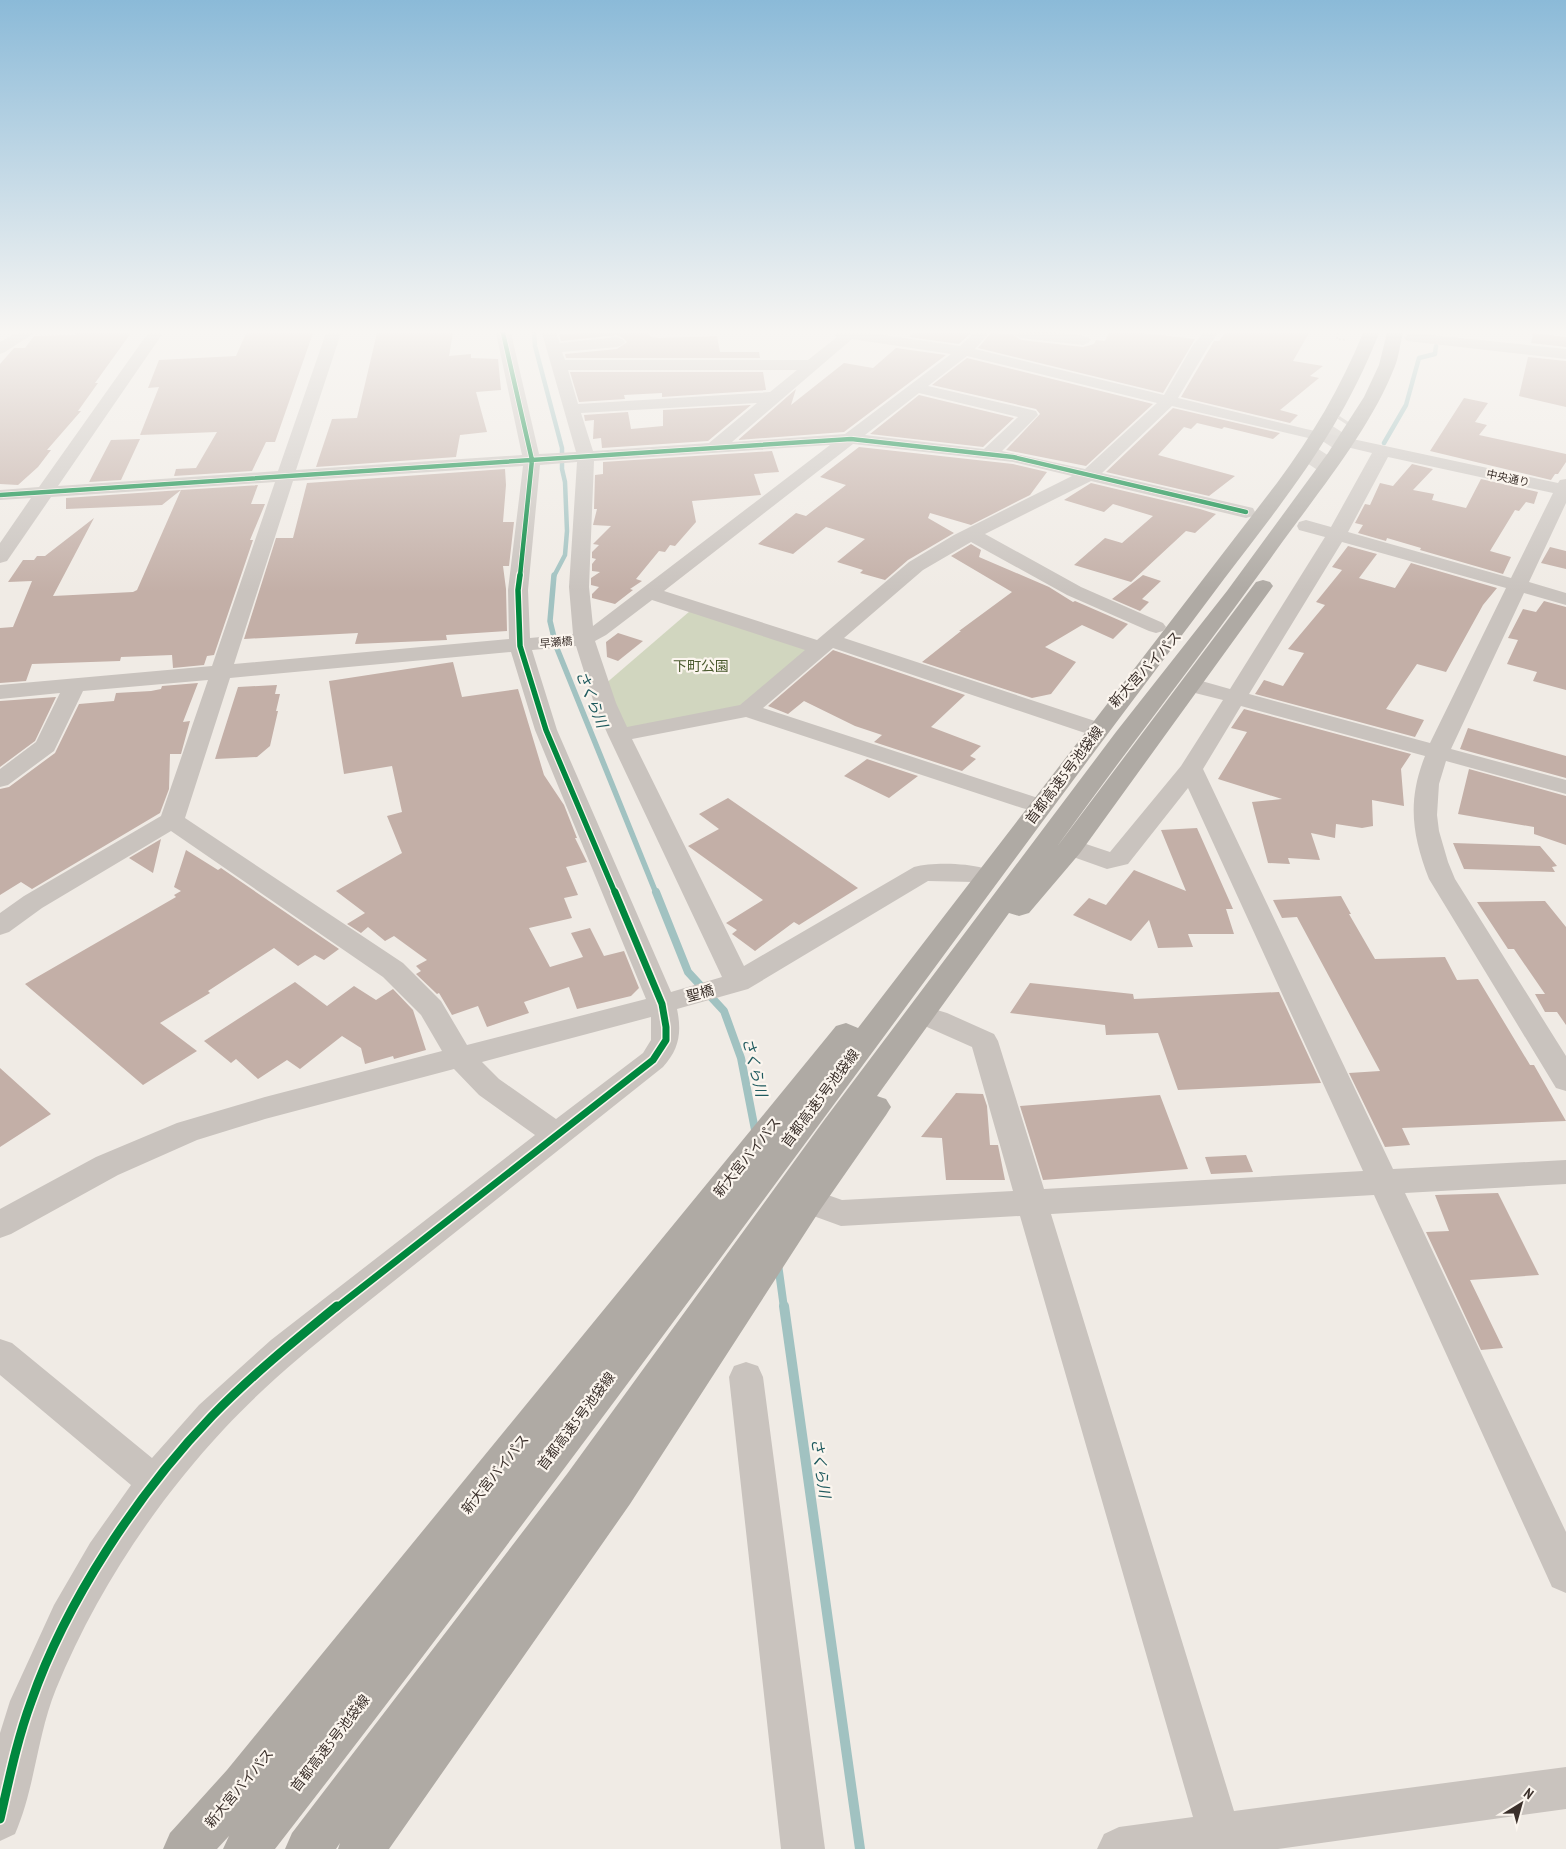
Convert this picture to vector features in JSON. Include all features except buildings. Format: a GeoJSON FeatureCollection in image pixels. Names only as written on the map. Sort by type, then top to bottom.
{"type":"FeatureCollection","features":[{"type":"Feature","properties":{"kind":"highway"},"geometry":{"type":"LineString","coordinates":[[1090,727],[1113,681],[1246,512],[1306,434],[1315,419]]}},
{"type":"Feature","properties":{"kind":"highway","name":"首都高速5号池袋線"},"geometry":{"type":"LineString","coordinates":[[246,1849],[546,1461],[1301,466],[1330,419]]}},
{"type":"Feature","properties":{"kind":"highway","name":"首都高速5号池袋線"},"geometry":{"type":"LineString","coordinates":[[308,1849],[581,1488],[860,1096],[1124,737],[1234,595],[1336,455],[1358,419]]}},
{"type":"Feature","properties":{"kind":"highway"},"geometry":{"type":"LineString","coordinates":[[1001,927],[1071,847],[1192,686],[1306,526],[1373,448],[1383,419]]}},
{"type":"Feature","properties":{"kind":"highway","name":"新大宮バイパス"},"geometry":{"type":"LineString","coordinates":[[186,1849],[255,1770],[770,1130],[1090,727],[1160,656],[1216,591],[1313,468],[1178,660],[1083,811],[808,1201],[616,1491],[361,1849]]}},
{"type":"Feature","properties":{"kind":"street"},"geometry":{"type":"LineString","coordinates":[[0,557],[96,419]]}},
{"type":"Feature","properties":{"kind":"street"},"geometry":{"type":"LineString","coordinates":[[0,926],[33,902],[172,820],[305,419]]}},
{"type":"Feature","properties":{"kind":"street"},"geometry":{"type":"LineString","coordinates":[[0,1819],[12,1765],[36,1687],[66,1620],[101,1561],[154,1482],[192,1438],[236,1392],[293,1342],[661,1052],[665,1044],[667,1029],[676,1000],[546,730],[527,645],[518,590],[532,460],[523,419]]}},
{"type":"Feature","properties":{"kind":"street"},"geometry":{"type":"LineString","coordinates":[[573,419],[579,456],[581,639],[619,735],[729,985]]}},
{"type":"Feature","properties":{"kind":"street"},"geometry":{"type":"LineString","coordinates":[[715,447],[748,419]]}},
{"type":"Feature","properties":{"kind":"street"},"geometry":{"type":"LineString","coordinates":[[581,639],[599,631],[876,419]]}},
{"type":"Feature","properties":{"kind":"street"},"geometry":{"type":"LineString","coordinates":[[988,454],[1025,419]]}},
{"type":"Feature","properties":{"kind":"street"},"geometry":{"type":"LineString","coordinates":[[619,735],[747,710],[916,566],[971,534],[1090,474],[1148,419]]}},
{"type":"Feature","properties":{"kind":"street","name":"中央通り"},"geometry":{"type":"LineString","coordinates":[[1244,419],[1565,488]]}},
{"type":"Feature","properties":{"kind":"street"},"geometry":{"type":"LineString","coordinates":[[0,495],[851,439],[1013,457],[1246,512]]}},
{"type":"Feature","properties":{"kind":"street"},"geometry":{"type":"LineString","coordinates":[[1071,847],[1107,861],[1119,858],[1191,769],[1337,534],[1373,448]]}},
{"type":"Feature","properties":{"kind":"street"},"geometry":{"type":"LineString","coordinates":[[1565,488],[1438,751],[1427,779],[1424,794],[1428,843],[1442,879],[1566,1080]]}},
{"type":"Feature","properties":{"kind":"street"},"geometry":{"type":"LineString","coordinates":[[1306,526],[1566,599]]}},
{"type":"Feature","properties":{"kind":"street"},"geometry":{"type":"LineString","coordinates":[[971,534],[1074,591],[1156,626]]}},
{"type":"Feature","properties":{"kind":"street"},"geometry":{"type":"LineString","coordinates":[[650,593],[826,644],[1090,727]]}},
{"type":"Feature","properties":{"kind":"street","name":"早瀬橋"},"geometry":{"type":"LineString","coordinates":[[0,692],[581,639]]}},
{"type":"Feature","properties":{"kind":"street"},"geometry":{"type":"LineString","coordinates":[[0,780],[46,746],[74,685]]}},
{"type":"Feature","properties":{"kind":"street"},"geometry":{"type":"LineString","coordinates":[[1192,686],[1566,787]]}},
{"type":"Feature","properties":{"kind":"street"},"geometry":{"type":"LineString","coordinates":[[747,710],[1030,803]]}},
{"type":"Feature","properties":{"kind":"street"},"geometry":{"type":"LineString","coordinates":[[1191,769],[1566,1574]]}},
{"type":"Feature","properties":{"kind":"street"},"geometry":{"type":"LineString","coordinates":[[172,820],[393,970],[432,1008],[459,1056],[489,1087],[557,1135]]}},
{"type":"Feature","properties":{"kind":"street","name":"聖橋"},"geometry":{"type":"LineString","coordinates":[[0,1225],[107,1166],[188,1131],[225,1118],[729,985],[923,873],[974,874]]}},
{"type":"Feature","properties":{"kind":"street"},"geometry":{"type":"LineString","coordinates":[[937,1020],[984,1040],[1222,1842]]}},
{"type":"Feature","properties":{"kind":"street"},"geometry":{"type":"LineString","coordinates":[[808,1201],[841,1213],[1566,1172]]}},
{"type":"Feature","properties":{"kind":"street"},"geometry":{"type":"LineString","coordinates":[[0,1354],[154,1482]]}},
{"type":"Feature","properties":{"kind":"street"},"geometry":{"type":"LineString","coordinates":[[746,1377],[803,1849]]}},
{"type":"Feature","properties":{"kind":"street"},"geometry":{"type":"LineString","coordinates":[[1119,1849],[1222,1842],[1566,1788]]}},
{"type":"Feature","properties":{"kind":"green space","name":"下町公園"},"geometry":{"type":"Polygon","coordinates":[[[690,611],[812,650],[745,707],[622,730],[604,685],[690,611]]]}},
{"type":"Feature","properties":{"kind":"waterway","name":"さくら川"},"geometry":{"type":"LineString","coordinates":[[554,419],[562,448],[567,531],[565,555],[554,576]]}},
{"type":"Feature","properties":{"kind":"waterway"},"geometry":{"type":"LineString","coordinates":[[1384,443],[1398,419]]}},
{"type":"Feature","properties":{"kind":"waterway","name":"さくら川"},"geometry":{"type":"LineString","coordinates":[[554,575],[550,621],[556,646],[656,893]]}},
{"type":"Feature","properties":{"kind":"waterway","name":"さくら川"},"geometry":{"type":"LineString","coordinates":[[656,892],[688,972],[724,1011],[741,1058],[756,1135]]}},
{"type":"Feature","properties":{"kind":"waterway","name":"さくら川"},"geometry":{"type":"LineString","coordinates":[[778,1264],[784,1308]]}},
{"type":"Feature","properties":{"kind":"waterway","name":"さくら川"},"geometry":{"type":"LineString","coordinates":[[784,1306],[860,1849]]}},
{"type":"Feature","properties":{"kind":"tunnel"},"geometry":{"type":"LineString","coordinates":[[1316,469],[1347,421]]}},
{"type":"Feature","properties":{"kind":"cycle path"},"geometry":{"type":"LineString","coordinates":[[0,1819],[25,1717],[37,1685],[68,1619],[104,1556],[124,1526],[190,1440],[235,1393],[283,1350],[653,1060],[666,1040],[662,1004],[546,730],[520,646],[518,590],[532,460],[523,419]]}},
{"type":"Feature","properties":{"kind":"cycle path"},"geometry":{"type":"LineString","coordinates":[[0,495],[851,439],[1013,457],[1246,512]]}}]}
